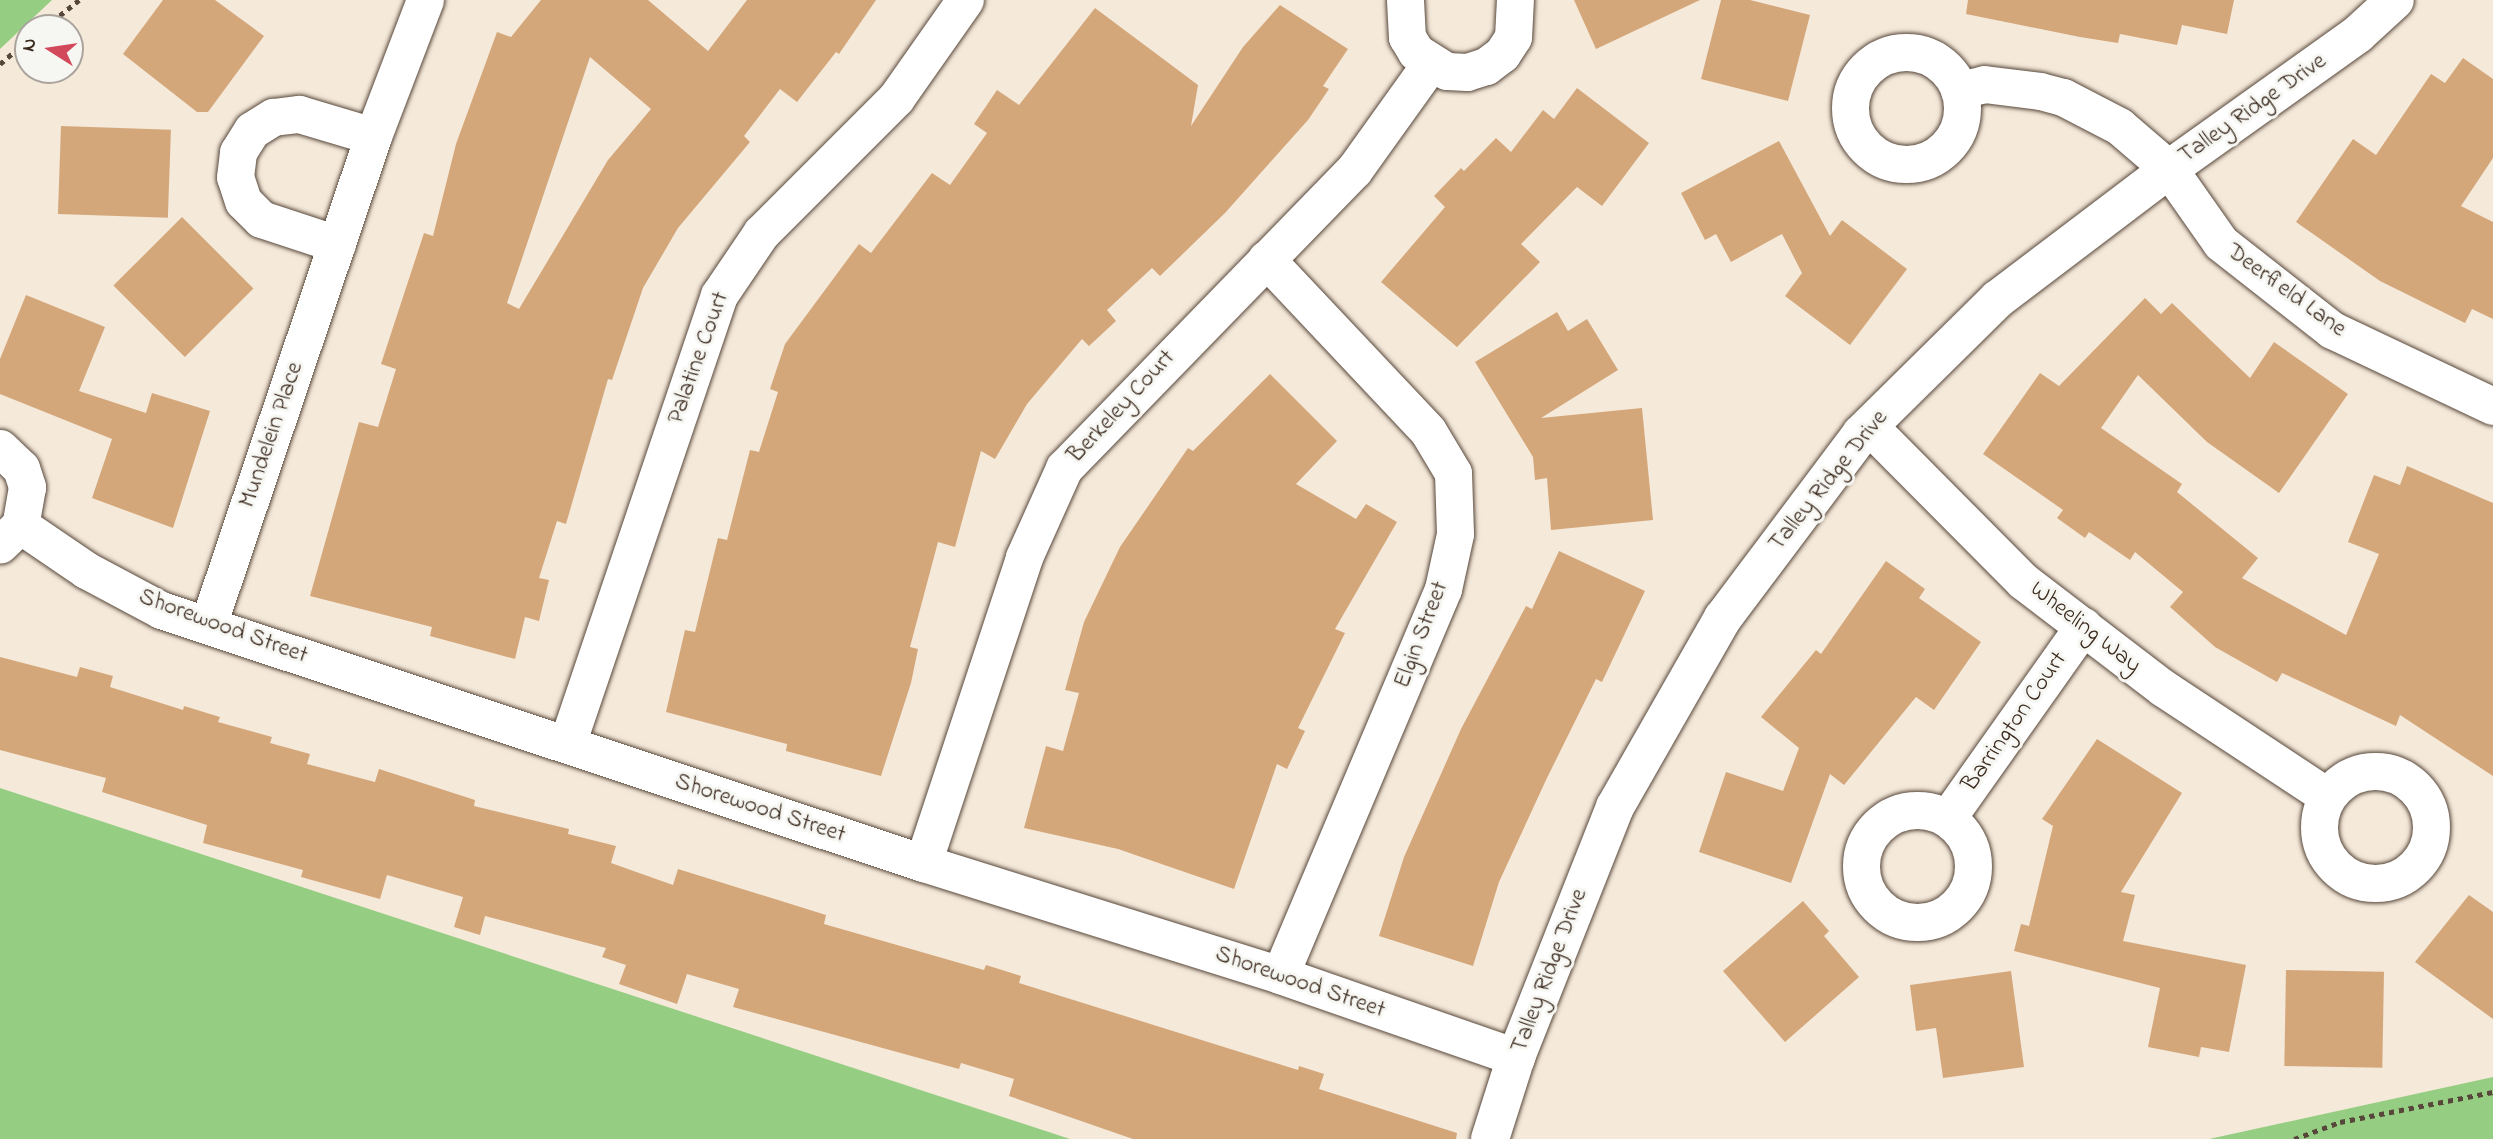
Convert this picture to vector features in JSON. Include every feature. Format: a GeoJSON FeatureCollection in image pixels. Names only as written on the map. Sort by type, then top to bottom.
{"type":"FeatureCollection","features":[{"type":"Feature","properties":{"kind":"street","name":"Mundelein Place"},"geometry":{"type":"LineString","coordinates":[[208,625],[373,136],[425,0]]}},
{"type":"Feature","properties":{"kind":"street","name":"Palatine Court"},"geometry":{"type":"LineString","coordinates":[[567,744],[719,295],[761,233],[896,98],[965,0]]}},
{"type":"Feature","properties":{"kind":"street"},"geometry":{"type":"LineString","coordinates":[[1405,0],[1407,37],[1430,64],[1447,71],[1486,66],[1513,37],[1514,0]]}},
{"type":"Feature","properties":{"kind":"street","name":"Talley Ridge Drive"},"geometry":{"type":"LineString","coordinates":[[1490,1139],[1516,1057],[1615,807],[1723,618],[1869,426],[1998,299],[2169,169],[2358,34],[2395,0]]}},
{"type":"Feature","properties":{"kind":"street","name":"Berkeley Court"},"geometry":{"type":"LineString","coordinates":[[923,863],[1024,557],[1064,468],[1354,170],[1430,64]]}},
{"type":"Feature","properties":{"kind":"street","name":"Deerfield Lane"},"geometry":{"type":"LineString","coordinates":[[1959,90],[1984,84],[2063,97],[2119,126],[2169,169],[2221,243],[2332,330],[2493,406]]}},
{"type":"Feature","properties":{"kind":"street"},"geometry":{"type":"LineString","coordinates":[[337,244],[261,219],[243,201],[235,177],[238,152],[252,130],[273,117],[299,114],[373,136]]}},
{"type":"Feature","properties":{"kind":"street","name":"Elgin Street"},"geometry":{"type":"LineString","coordinates":[[1266,258],[1428,431],[1453,474],[1455,534],[1443,589],[1280,975]]}},
{"type":"Feature","properties":{"kind":"street","name":"Wheeling Way"},"geometry":{"type":"LineString","coordinates":[[1869,426],[2024,581],[2163,688],[2327,796]]}},
{"type":"Feature","properties":{"kind":"street","name":"Shorewood Street"},"geometry":{"type":"LineString","coordinates":[[0,448],[21,468],[27,487],[10,535],[161,610],[923,863],[1280,975],[1516,1057]]}},
{"type":"Feature","properties":{"kind":"street","name":"Barrington Court"},"geometry":{"type":"LineString","coordinates":[[1948,817],[2083,626]]}},
{"type":"Feature","properties":{"kind":"path"},"geometry":{"type":"LineString","coordinates":[[62,14],[79,0]]}},
{"type":"Feature","properties":{"kind":"path"},"geometry":{"type":"LineString","coordinates":[[0,64],[14,52]]}},
{"type":"Feature","properties":{"kind":"path"},"geometry":{"type":"LineString","coordinates":[[2294,1139],[2340,1122],[2493,1092]]}},
{"type":"Feature","properties":{"kind":"green space"},"geometry":{"type":"Polygon","coordinates":[[[0,0],[52,0],[37,14],[14,14],[14,36],[0,49],[0,0]]]}},
{"type":"Feature","properties":{"kind":"green space"},"geometry":{"type":"Polygon","coordinates":[[[0,788],[1070,1139],[0,1139],[0,788]]]}},
{"type":"Feature","properties":{"kind":"green space"},"geometry":{"type":"Polygon","coordinates":[[[2493,1077],[2493,1139],[2209,1139],[2493,1077]]]}},
{"type":"Feature","properties":{"kind":"building"},"geometry":{"type":"Polygon","coordinates":[[[163,0],[215,0],[264,36],[208,112],[197,112],[123,54],[163,0]]]}},
{"type":"Feature","properties":{"kind":"building"},"geometry":{"type":"Polygon","coordinates":[[[541,0],[648,0],[708,51],[747,0],[876,0],[839,54],[836,52],[797,102],[780,89],[744,136],[750,142],[678,228],[643,288],[612,380],[608,379],[566,524],[557,521],[539,578],[549,580],[539,621],[525,617],[515,659],[430,636],[432,627],[310,596],[359,422],[378,427],[396,369],[381,364],[424,233],[433,236],[456,144],[497,32],[511,37],[541,0]],[[590,57],[507,303],[519,309],[608,160],[651,109],[590,57]]]}},
{"type":"Feature","properties":{"kind":"building"},"geometry":{"type":"Polygon","coordinates":[[[1574,0],[1700,0],[1596,49],[1574,0]]]}},
{"type":"Feature","properties":{"kind":"building"},"geometry":{"type":"Polygon","coordinates":[[[1721,0],[1750,0],[1810,15],[1788,101],[1701,79],[1721,0]]]}},
{"type":"Feature","properties":{"kind":"building"},"geometry":{"type":"Polygon","coordinates":[[[1968,0],[2234,0],[2227,34],[2182,25],[2177,45],[2120,34],[2118,43],[1966,14],[1968,0]]]}},
{"type":"Feature","properties":{"kind":"building"},"geometry":{"type":"Polygon","coordinates":[[[1280,5],[1348,49],[1323,86],[1329,89],[1308,120],[1225,213],[1160,276],[1152,268],[1107,310],[1116,321],[1089,346],[1082,339],[1027,404],[995,459],[981,451],[955,547],[938,542],[910,647],[918,649],[911,683],[881,776],[786,751],[787,744],[666,712],[685,630],[695,632],[718,538],[727,540],[750,450],[759,452],[778,392],[770,389],[785,344],[859,244],[871,253],[932,173],[950,185],[987,133],[974,124],[997,90],[1019,105],[1095,8],[1198,85],[1191,126],[1243,47],[1280,5]]]}},
{"type":"Feature","properties":{"kind":"building"},"geometry":{"type":"Polygon","coordinates":[[[2463,58],[2493,79],[2493,158],[2461,206],[2493,222],[2493,319],[2472,309],[2465,323],[2380,281],[2296,222],[2353,139],[2376,155],[2431,74],[2445,83],[2463,58]]]}},
{"type":"Feature","properties":{"kind":"building"},"geometry":{"type":"Polygon","coordinates":[[[1577,88],[1649,143],[1602,206],[1577,187],[1521,244],[1540,262],[1457,347],[1381,282],[1445,207],[1434,196],[1461,168],[1464,171],[1496,138],[1511,152],[1543,110],[1554,119],[1577,88]]]}},
{"type":"Feature","properties":{"kind":"building"},"geometry":{"type":"Polygon","coordinates":[[[61,126],[171,130],[168,218],[58,214],[61,126]]]}},
{"type":"Feature","properties":{"kind":"building"},"geometry":{"type":"Polygon","coordinates":[[[1779,141],[1830,236],[1842,220],[1907,269],[1850,345],[1785,296],[1802,273],[1782,234],[1731,262],[1716,234],[1705,240],[1681,193],[1779,141]]]}},
{"type":"Feature","properties":{"kind":"building"},"geometry":{"type":"Polygon","coordinates":[[[182,217],[253,288],[185,357],[113,286],[182,217]]]}},
{"type":"Feature","properties":{"kind":"building"},"geometry":{"type":"Polygon","coordinates":[[[26,295],[105,327],[79,391],[146,413],[152,393],[210,411],[173,528],[92,498],[112,439],[0,394],[0,359],[26,295]]]}},
{"type":"Feature","properties":{"kind":"building"},"geometry":{"type":"Polygon","coordinates":[[[2145,298],[2161,314],[2172,303],[2250,378],[2274,342],[2348,394],[2279,493],[2207,442],[2138,375],[2101,428],[2182,484],[2177,492],[2258,558],[2242,578],[2346,635],[2379,554],[2348,542],[2374,475],[2400,485],[2407,466],[2493,503],[2493,776],[2400,715],[2396,726],[2282,673],[2277,682],[2215,647],[2170,607],[2183,592],[2135,552],[2130,560],[2089,532],[2085,538],[2057,518],[2063,510],[1983,454],[2040,373],[2059,386],[2145,298]]]}},
{"type":"Feature","properties":{"kind":"building"},"geometry":{"type":"Polygon","coordinates":[[[1557,312],[1568,331],[1587,319],[1618,370],[1541,418],[1642,408],[1653,520],[1551,530],[1547,478],[1535,480],[1533,457],[1475,362],[1557,312]]]}},
{"type":"Feature","properties":{"kind":"building"},"geometry":{"type":"Polygon","coordinates":[[[1270,374],[1337,441],[1296,484],[1356,519],[1366,504],[1397,522],[1335,629],[1345,633],[1298,728],[1305,731],[1287,769],[1277,764],[1234,889],[1118,849],[1024,828],[1046,746],[1063,751],[1079,693],[1065,690],[1084,622],[1120,547],[1188,448],[1193,451],[1270,374]]]}},
{"type":"Feature","properties":{"kind":"building"},"geometry":{"type":"Polygon","coordinates":[[[1559,551],[1645,591],[1602,682],[1596,679],[1499,882],[1473,966],[1379,936],[1404,857],[1461,729],[1526,606],[1532,609],[1559,551]]]}},
{"type":"Feature","properties":{"kind":"building"},"geometry":{"type":"Polygon","coordinates":[[[1886,561],[1925,589],[1919,598],[1981,642],[1934,710],[1916,697],[1844,785],[1830,774],[1791,883],[1699,852],[1726,772],[1783,791],[1799,748],[1761,717],[1816,650],[1821,654],[1886,561]]]}},
{"type":"Feature","properties":{"kind":"building"},"geometry":{"type":"Polygon","coordinates":[[[0,657],[77,677],[80,667],[113,676],[110,687],[183,710],[184,706],[220,717],[218,722],[272,737],[270,743],[310,754],[307,764],[375,782],[379,769],[475,800],[474,806],[569,829],[568,834],[616,846],[611,863],[673,885],[678,869],[826,915],[824,924],[984,970],[986,965],[1021,976],[1019,983],[1298,1070],[1299,1066],[1324,1074],[1319,1089],[1457,1133],[1456,1139],[1133,1139],[1009,1096],[1014,1079],[961,1063],[959,1069],[733,1007],[739,989],[687,974],[677,1004],[619,984],[626,965],[602,957],[606,948],[485,916],[480,935],[454,927],[463,897],[387,875],[380,899],[301,877],[303,870],[203,843],[207,825],[102,792],[106,778],[0,750],[0,657]]]}},
{"type":"Feature","properties":{"kind":"building"},"geometry":{"type":"Polygon","coordinates":[[[2097,739],[2182,793],[2121,892],[2135,895],[2123,941],[2246,965],[2229,1052],[2201,1047],[2199,1057],[2148,1047],[2160,988],[2014,951],[2021,924],[2029,926],[2053,826],[2042,819],[2097,739]]]}},
{"type":"Feature","properties":{"kind":"building"},"geometry":{"type":"Polygon","coordinates":[[[2469,895],[2493,912],[2493,1019],[2415,962],[2469,895]]]}},
{"type":"Feature","properties":{"kind":"building"},"geometry":{"type":"Polygon","coordinates":[[[1803,901],[1829,931],[1824,936],[1859,977],[1785,1042],[1723,971],[1803,901]]]}},
{"type":"Feature","properties":{"kind":"building"},"geometry":{"type":"Polygon","coordinates":[[[2286,970],[2384,972],[2382,1068],[2284,1066],[2286,970]]]}},
{"type":"Feature","properties":{"kind":"building"},"geometry":{"type":"Polygon","coordinates":[[[2011,971],[2024,1067],[1943,1078],[1936,1028],[1916,1031],[1910,985],[2011,971]]]}}]}
